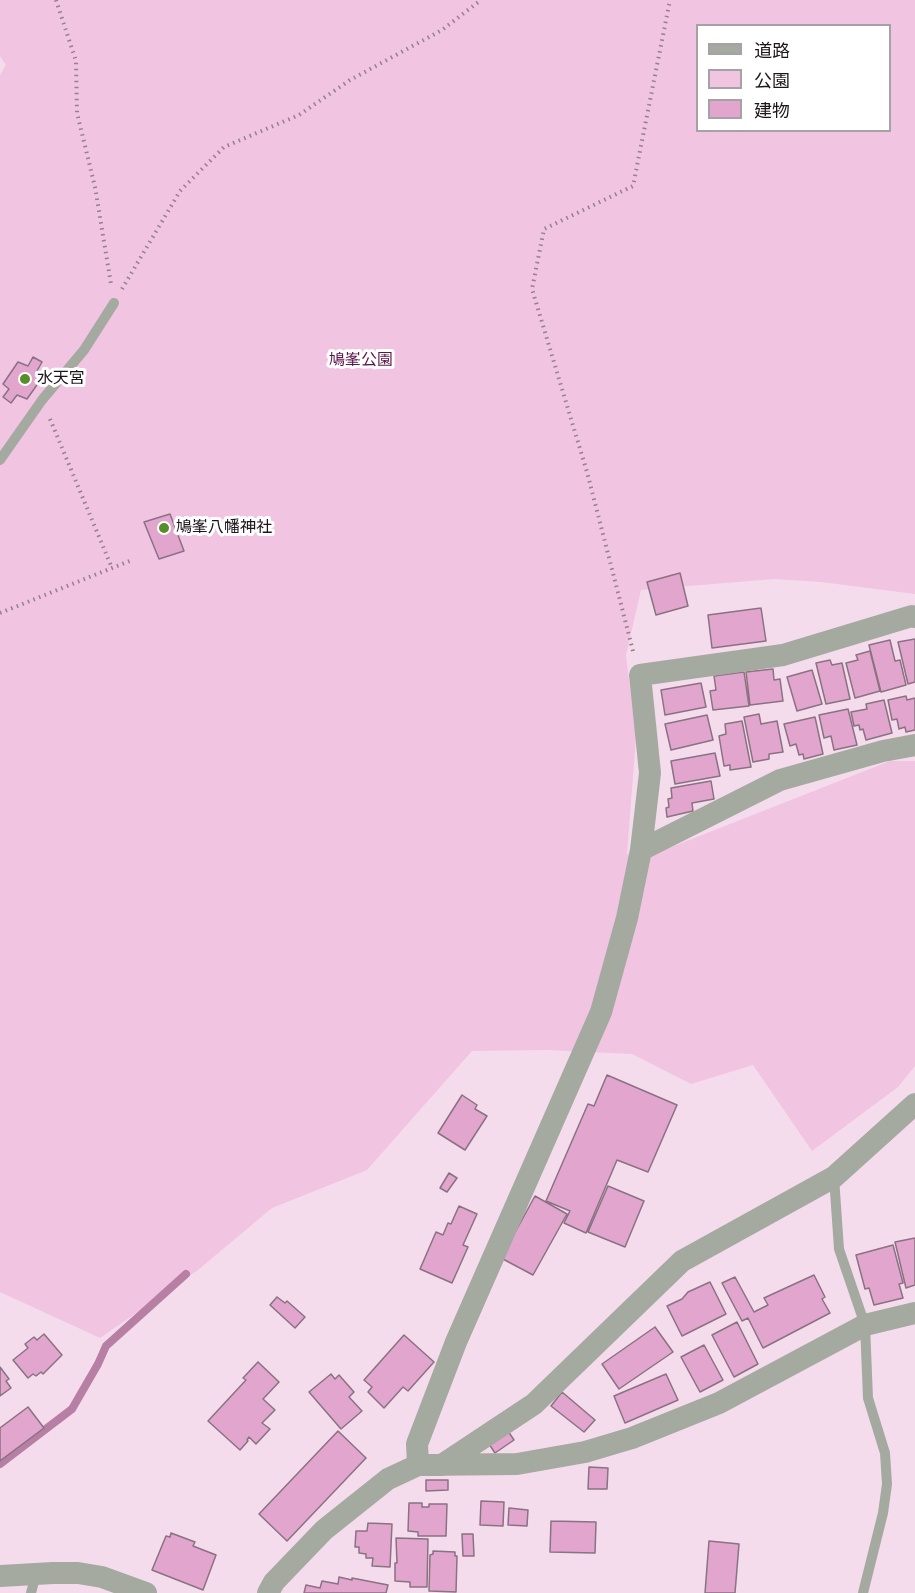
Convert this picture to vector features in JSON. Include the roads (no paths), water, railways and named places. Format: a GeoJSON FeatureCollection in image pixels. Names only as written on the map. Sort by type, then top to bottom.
{"type":"FeatureCollection","features":[{"type":"Feature","properties":{"kind":"street"},"geometry":{"type":"LineString","coordinates":[[418,1465],[417,1444],[456,1342],[601,1012],[627,918],[641,850],[650,773],[639,675],[783,655],[915,617]]}},
{"type":"Feature","properties":{"kind":"street"},"geometry":{"type":"LineString","coordinates":[[641,850],[780,780],[883,751],[915,745]]}},
{"type":"Feature","properties":{"kind":"street"},"geometry":{"type":"LineString","coordinates":[[442,1465],[534,1404],[682,1260],[834,1177],[915,1104]]}},
{"type":"Feature","properties":{"kind":"street"},"geometry":{"type":"LineString","coordinates":[[268,1593],[274,1582],[324,1530],[388,1479],[418,1465],[517,1464],[585,1452],[632,1438],[719,1403],[865,1325],[915,1313]]}},
{"type":"Feature","properties":{"kind":"street"},"geometry":{"type":"LineString","coordinates":[[0,1576],[34,1583],[78,1573],[102,1577],[146,1593]]}},
{"type":"Feature","properties":{"kind":"lane"},"geometry":{"type":"LineString","coordinates":[[0,460],[42,400],[84,350],[114,303]]}},
{"type":"Feature","properties":{"kind":"lane"},"geometry":{"type":"LineString","coordinates":[[834,1177],[839,1249],[865,1325],[868,1398],[885,1452],[887,1484],[881,1523],[864,1593]]}},
{"type":"Feature","properties":{"kind":"waterway"},"geometry":{"type":"LineString","coordinates":[[0,1464],[72,1409],[106,1346],[186,1274]]}},
{"type":"Feature","properties":{"kind":"place","name":"水天宮"},"geometry":{"type":"Point","coordinates":[25,379]}},
{"type":"Feature","properties":{"kind":"place","name":"鳩峯八幡神社"},"geometry":{"type":"Point","coordinates":[164,528]}},
{"type":"Feature","properties":{"kind":"park label","name":"鳩峯公園"},"geometry":{"type":"Point","coordinates":[361,361]}}]}
